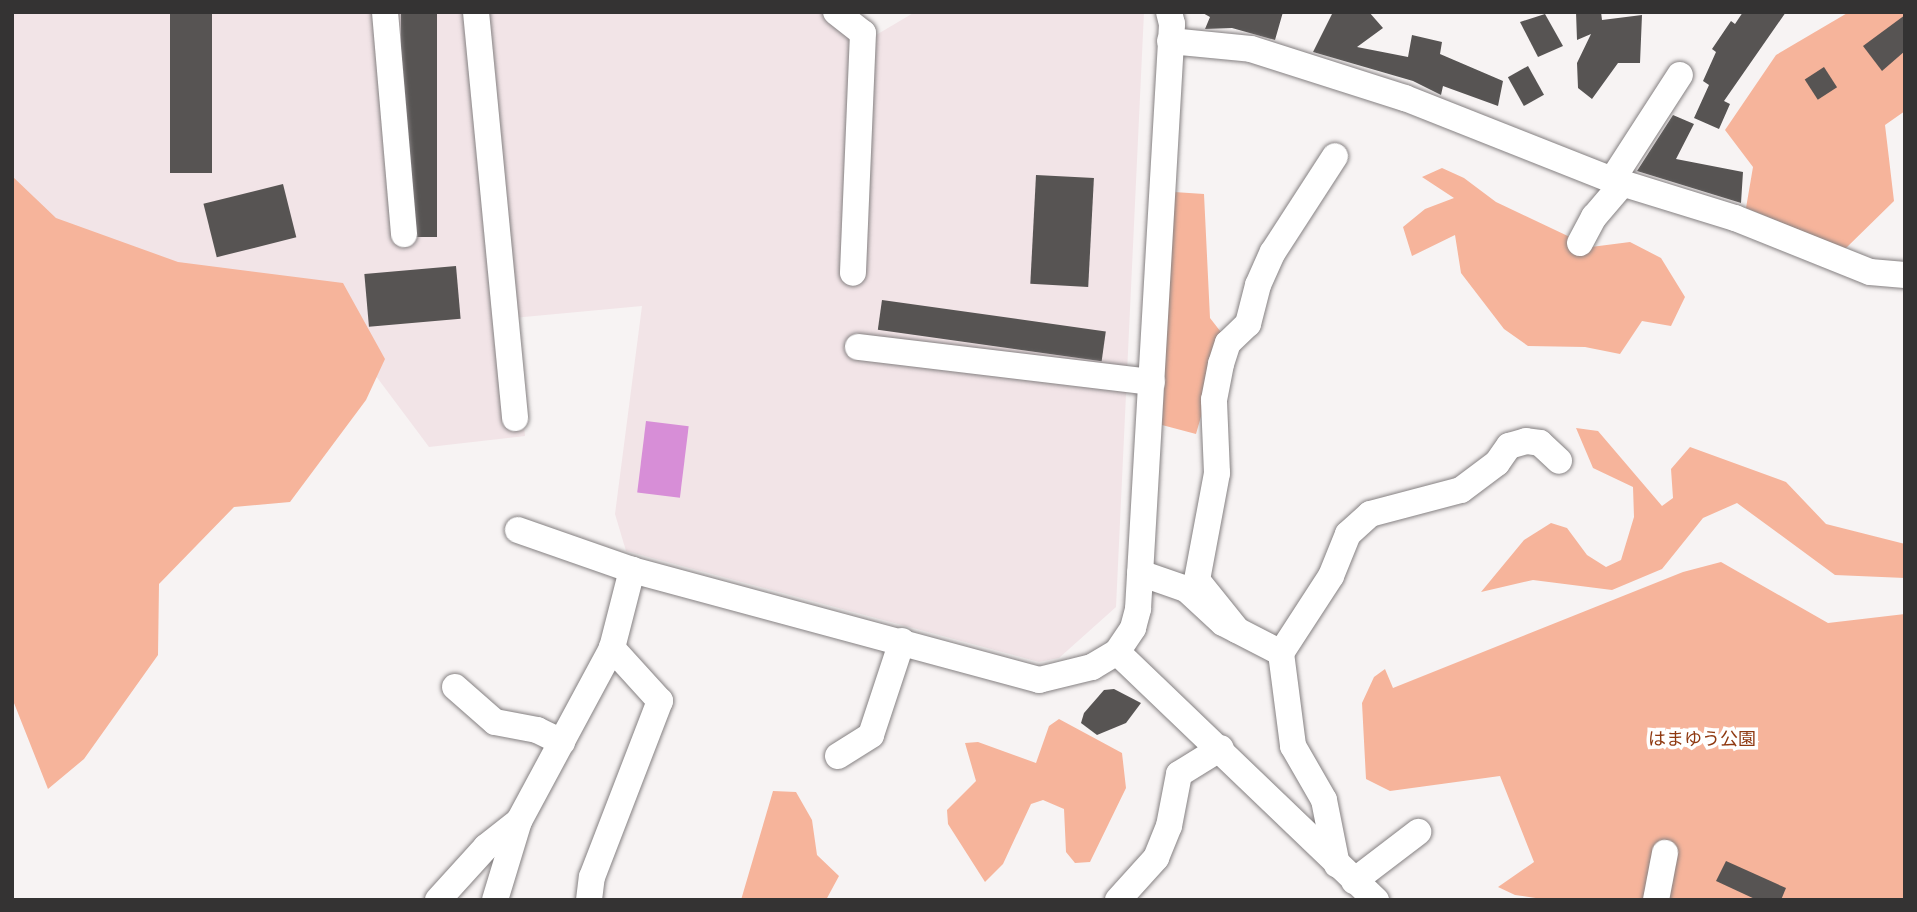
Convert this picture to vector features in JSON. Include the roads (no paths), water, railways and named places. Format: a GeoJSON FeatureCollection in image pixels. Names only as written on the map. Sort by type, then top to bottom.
{"type":"FeatureCollection","features":[{"type":"Feature","properties":{"kind":"street"},"geometry":{"type":"LineString","coordinates":[[385,12],[404,234]]}},
{"type":"Feature","properties":{"kind":"street"},"geometry":{"type":"LineString","coordinates":[[476,12],[515,418]]}},
{"type":"Feature","properties":{"kind":"street"},"geometry":{"type":"LineString","coordinates":[[836,12],[863,33],[853,273]]}},
{"type":"Feature","properties":{"kind":"street"},"geometry":{"type":"LineString","coordinates":[[518,530],[632,570],[1039,680],[1092,667],[1117,652],[1133,628],[1140,573],[1170,41],[1169,12]]}},
{"type":"Feature","properties":{"kind":"street"},"geometry":{"type":"LineString","coordinates":[[1170,41],[1251,49],[1405,98],[1617,182],[1735,218],[1870,272],[1905,275]]}},
{"type":"Feature","properties":{"kind":"street"},"geometry":{"type":"LineString","coordinates":[[1580,243],[1680,75]]}},
{"type":"Feature","properties":{"kind":"street"},"geometry":{"type":"LineString","coordinates":[[1237,630],[1196,580],[1217,473],[1214,400],[1221,363],[1228,342],[1248,324],[1258,285],[1273,252],[1335,156]]}},
{"type":"Feature","properties":{"kind":"street"},"geometry":{"type":"LineString","coordinates":[[858,347],[1152,382]]}},
{"type":"Feature","properties":{"kind":"street"},"geometry":{"type":"LineString","coordinates":[[1345,873],[1324,800],[1293,746],[1281,653],[1331,576],[1348,534],[1370,514],[1461,490],[1497,463],[1509,446],[1526,440],[1540,443],[1559,461]]}},
{"type":"Feature","properties":{"kind":"street"},"geometry":{"type":"LineString","coordinates":[[495,900],[520,821],[612,648],[632,570]]}},
{"type":"Feature","properties":{"kind":"street"},"geometry":{"type":"LineString","coordinates":[[1140,573],[1186,589],[1237,630],[1281,653]]}},
{"type":"Feature","properties":{"kind":"street"},"geometry":{"type":"LineString","coordinates":[[838,756],[871,735],[902,641]]}},
{"type":"Feature","properties":{"kind":"street"},"geometry":{"type":"LineString","coordinates":[[589,900],[592,877],[660,701],[612,648]]}},
{"type":"Feature","properties":{"kind":"street"},"geometry":{"type":"LineString","coordinates":[[1117,652],[1221,748],[1345,873],[1376,900]]}},
{"type":"Feature","properties":{"kind":"street"},"geometry":{"type":"LineString","coordinates":[[455,687],[495,722],[537,730],[562,742]]}},
{"type":"Feature","properties":{"kind":"street"},"geometry":{"type":"LineString","coordinates":[[1118,900],[1156,858],[1169,825],[1179,774],[1221,748]]}},
{"type":"Feature","properties":{"kind":"street"},"geometry":{"type":"LineString","coordinates":[[438,900],[486,847],[520,821]]}},
{"type":"Feature","properties":{"kind":"street"},"geometry":{"type":"LineString","coordinates":[[1345,873],[1418,832]]}},
{"type":"Feature","properties":{"kind":"street"},"geometry":{"type":"LineString","coordinates":[[1656,900],[1665,853]]}},
{"type":"Feature","properties":{"kind":"park label","name":"はまゆう公園"},"geometry":{"type":"Point","coordinates":[1702,739]}}]}
